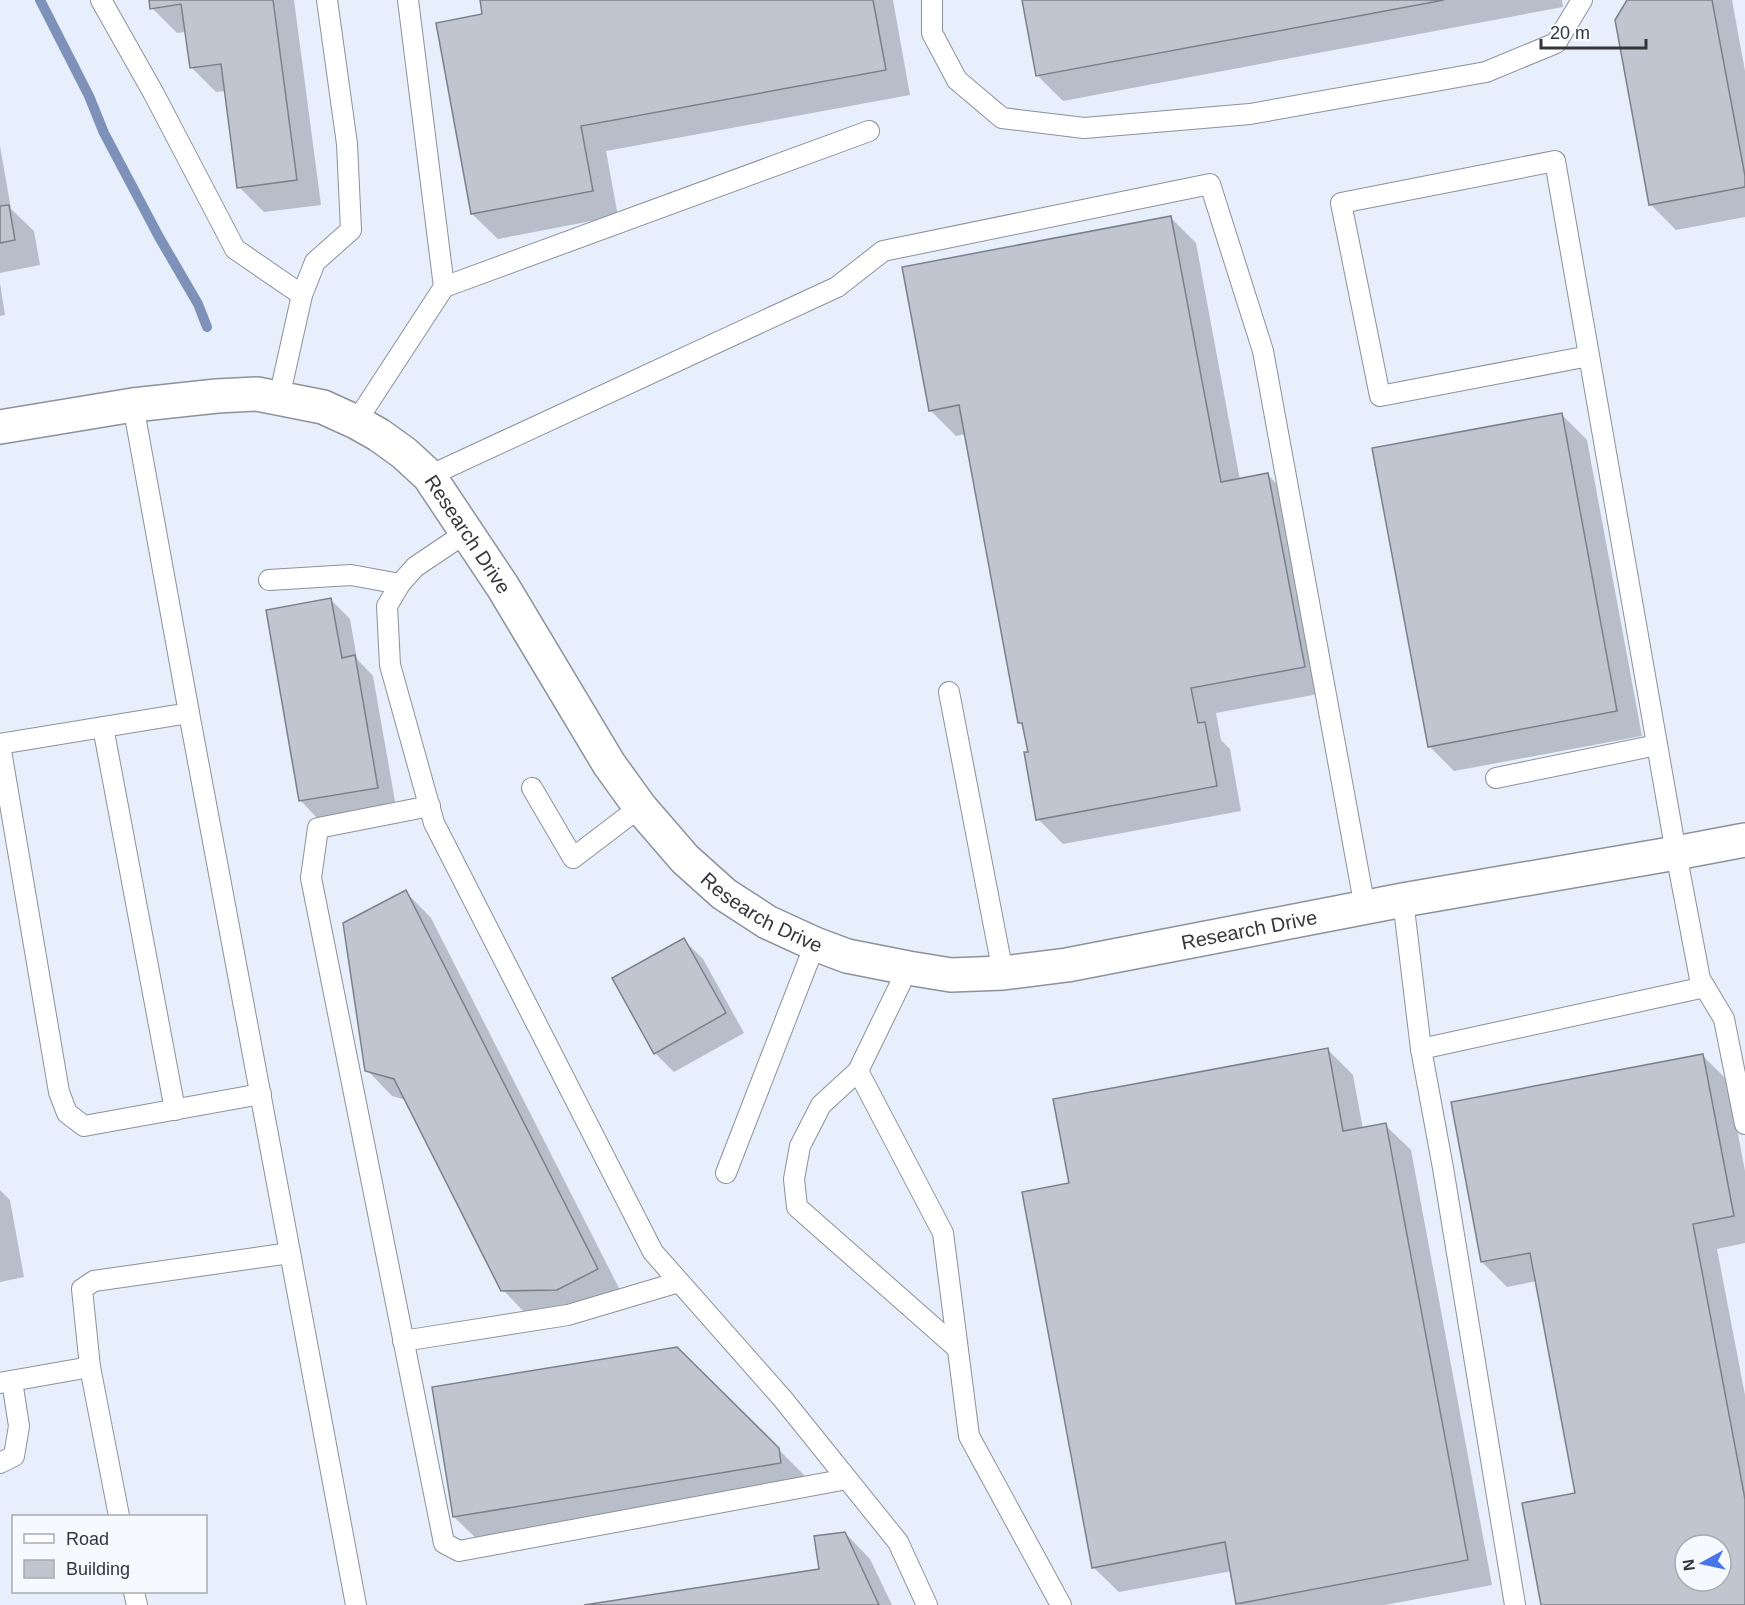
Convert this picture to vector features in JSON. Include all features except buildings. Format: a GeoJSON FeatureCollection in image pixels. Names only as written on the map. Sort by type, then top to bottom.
{"type":"FeatureCollection","features":[{"type":"Feature","properties":{"kind":"street","name":"Research Drive"},"geometry":{"type":"LineString","coordinates":[[0,427],[133,405],[257,394],[323,407],[379,435],[404,453],[429,476],[502,587],[609,764],[640,807],[685,859],[724,894],[767,922],[814,944],[848,956],[951,975],[1067,965],[1403,900],[1676,854],[1745,840]]}},
{"type":"Feature","properties":{"kind":"lane"},"geometry":{"type":"LineString","coordinates":[[101,0],[154,94],[235,249],[302,295]]}},
{"type":"Feature","properties":{"kind":"lane"},"geometry":{"type":"LineString","coordinates":[[279,398],[302,295],[315,262],[351,230],[347,144],[327,0]]}},
{"type":"Feature","properties":{"kind":"lane"},"geometry":{"type":"LineString","coordinates":[[408,0],[444,288]]}},
{"type":"Feature","properties":{"kind":"lane"},"geometry":{"type":"LineString","coordinates":[[932,0],[932,33],[957,80],[1002,118],[1084,128],[1250,114],[1486,72],[1556,44],[1582,0]]}},
{"type":"Feature","properties":{"kind":"lane"},"geometry":{"type":"LineString","coordinates":[[356,422],[444,288],[869,131]]}},
{"type":"Feature","properties":{"kind":"lane"},"geometry":{"type":"LineString","coordinates":[[1589,356],[1380,396],[1341,203],[1555,161],[1676,854],[1700,979],[1724,1019],[1745,1124]]}},
{"type":"Feature","properties":{"kind":"lane"},"geometry":{"type":"LineString","coordinates":[[429,476],[837,287],[884,251],[1210,184],[1263,351],[1365,908]]}},
{"type":"Feature","properties":{"kind":"lane"},"geometry":{"type":"LineString","coordinates":[[133,405],[356,1605]]}},
{"type":"Feature","properties":{"kind":"lane"},"geometry":{"type":"LineString","coordinates":[[467,532],[415,567],[400,584],[387,606],[390,665],[434,823],[653,1252],[782,1398],[898,1542],[927,1605]]}},
{"type":"Feature","properties":{"kind":"lane"},"geometry":{"type":"LineString","coordinates":[[269,580],[351,575],[400,584]]}},
{"type":"Feature","properties":{"kind":"lane"},"geometry":{"type":"LineString","coordinates":[[949,692],[1003,972]]}},
{"type":"Feature","properties":{"kind":"lane"},"geometry":{"type":"LineString","coordinates":[[189,713],[0,744],[59,1092],[67,1113],[84,1126],[261,1094]]}},
{"type":"Feature","properties":{"kind":"lane"},"geometry":{"type":"LineString","coordinates":[[103,727],[175,1110]]}},
{"type":"Feature","properties":{"kind":"lane"},"geometry":{"type":"LineString","coordinates":[[1496,778],[1657,745]]}},
{"type":"Feature","properties":{"kind":"lane"},"geometry":{"type":"LineString","coordinates":[[532,789],[573,858],[640,807]]}},
{"type":"Feature","properties":{"kind":"lane"},"geometry":{"type":"LineString","coordinates":[[430,806],[318,828],[311,878],[444,1543],[459,1551],[847,1479]]}},
{"type":"Feature","properties":{"kind":"lane"},"geometry":{"type":"LineString","coordinates":[[1403,900],[1421,1049],[1443,1168],[1515,1605]]}},
{"type":"Feature","properties":{"kind":"lane"},"geometry":{"type":"LineString","coordinates":[[726,1173],[814,944]]}},
{"type":"Feature","properties":{"kind":"lane"},"geometry":{"type":"LineString","coordinates":[[908,968],[858,1071],[821,1105],[800,1146],[794,1179],[797,1207],[957,1348]]}},
{"type":"Feature","properties":{"kind":"lane"},"geometry":{"type":"LineString","coordinates":[[1421,1049],[1705,987]]}},
{"type":"Feature","properties":{"kind":"lane"},"geometry":{"type":"LineString","coordinates":[[858,1071],[943,1233],[969,1436],[1061,1605]]}},
{"type":"Feature","properties":{"kind":"lane"},"geometry":{"type":"LineString","coordinates":[[119,1515],[90,1368],[82,1289],[94,1281],[290,1253]]}},
{"type":"Feature","properties":{"kind":"lane"},"geometry":{"type":"LineString","coordinates":[[403,1341],[568,1315],[679,1282]]}},
{"type":"Feature","properties":{"kind":"lane"},"geometry":{"type":"LineString","coordinates":[[7,1460],[19,1426],[6,1382],[90,1368]]}},
{"type":"Feature","properties":{"kind":"shaded area"},"geometry":{"type":"Polygon","coordinates":[[[0,0],[1745,0],[1745,1605],[0,1605],[0,0]]]}},
{"type":"Feature","properties":{"kind":"waterway"},"geometry":{"type":"LineString","coordinates":[[40,0],[89,96],[104,133],[159,237],[198,304],[207,327]]}}]}
